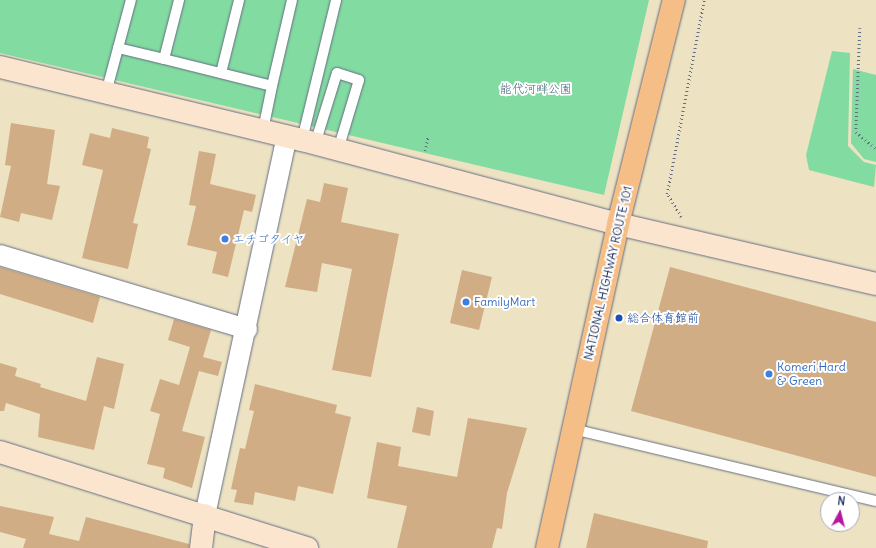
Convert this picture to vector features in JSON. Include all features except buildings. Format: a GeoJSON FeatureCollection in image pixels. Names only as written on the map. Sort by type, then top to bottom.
{"type":"FeatureCollection","features":[{"type":"Feature","properties":{"kind":"highway","name":"NATIONAL HIGHWAY ROUTE 101"},"geometry":{"type":"LineString","coordinates":[[547,548],[618,224],[674,0]]}},
{"type":"Feature","properties":{"kind":"street"},"geometry":{"type":"LineString","coordinates":[[0,67],[262,130],[618,224],[876,284]]}},
{"type":"Feature","properties":{"kind":"street"},"geometry":{"type":"LineString","coordinates":[[201,548],[205,515],[247,330],[301,140]]}},
{"type":"Feature","properties":{"kind":"street"},"geometry":{"type":"LineString","coordinates":[[0,255],[247,330]]}},
{"type":"Feature","properties":{"kind":"street"},"geometry":{"type":"LineString","coordinates":[[0,452],[307,548]]}},
{"type":"Feature","properties":{"kind":"lane"},"geometry":{"type":"LineString","coordinates":[[106,93],[131,0]]}},
{"type":"Feature","properties":{"kind":"lane"},"geometry":{"type":"LineString","coordinates":[[164,59],[179,0]]}},
{"type":"Feature","properties":{"kind":"lane"},"geometry":{"type":"LineString","coordinates":[[221,73],[239,0]]}},
{"type":"Feature","properties":{"kind":"lane"},"geometry":{"type":"LineString","coordinates":[[262,130],[292,0]]}},
{"type":"Feature","properties":{"kind":"lane"},"geometry":{"type":"LineString","coordinates":[[301,140],[336,0]]}},
{"type":"Feature","properties":{"kind":"lane"},"geometry":{"type":"LineString","coordinates":[[118,48],[272,86]]}},
{"type":"Feature","properties":{"kind":"lane"},"geometry":{"type":"LineString","coordinates":[[301,140],[337,73],[359,80],[338,150]]}},
{"type":"Feature","properties":{"kind":"lane"},"geometry":{"type":"LineString","coordinates":[[573,429],[876,501]]}},
{"type":"Feature","properties":{"kind":"path"},"geometry":{"type":"LineString","coordinates":[[683,220],[667,194],[704,0]]}},
{"type":"Feature","properties":{"kind":"path"},"geometry":{"type":"LineString","coordinates":[[860,28],[856,132],[876,149]]}},
{"type":"Feature","properties":{"kind":"green space","name":"能代河畔公園"},"geometry":{"type":"Polygon","coordinates":[[[0,0],[649,0],[604,195],[0,53],[0,0]]]}},
{"type":"Feature","properties":{"kind":"green space"},"geometry":{"type":"Polygon","coordinates":[[[832,51],[850,53],[848,146],[864,162],[876,165],[874,187],[809,170],[806,155],[832,51]]]}},
{"type":"Feature","properties":{"kind":"green space"},"geometry":{"type":"Polygon","coordinates":[[[853,69],[876,75],[876,162],[864,159],[851,143],[853,69]]]}},
{"type":"Feature","properties":{"kind":"place","name":"エチゴタイヤ"},"geometry":{"type":"Point","coordinates":[225,239]}},
{"type":"Feature","properties":{"kind":"place","name":"FamilyMart"},"geometry":{"type":"Point","coordinates":[466,302]}},
{"type":"Feature","properties":{"kind":"place","name":"総合体育館前"},"geometry":{"type":"Point","coordinates":[619,318]}},
{"type":"Feature","properties":{"kind":"place","name":"Komeri Hard & Green"},"geometry":{"type":"Point","coordinates":[769,374]}}]}
